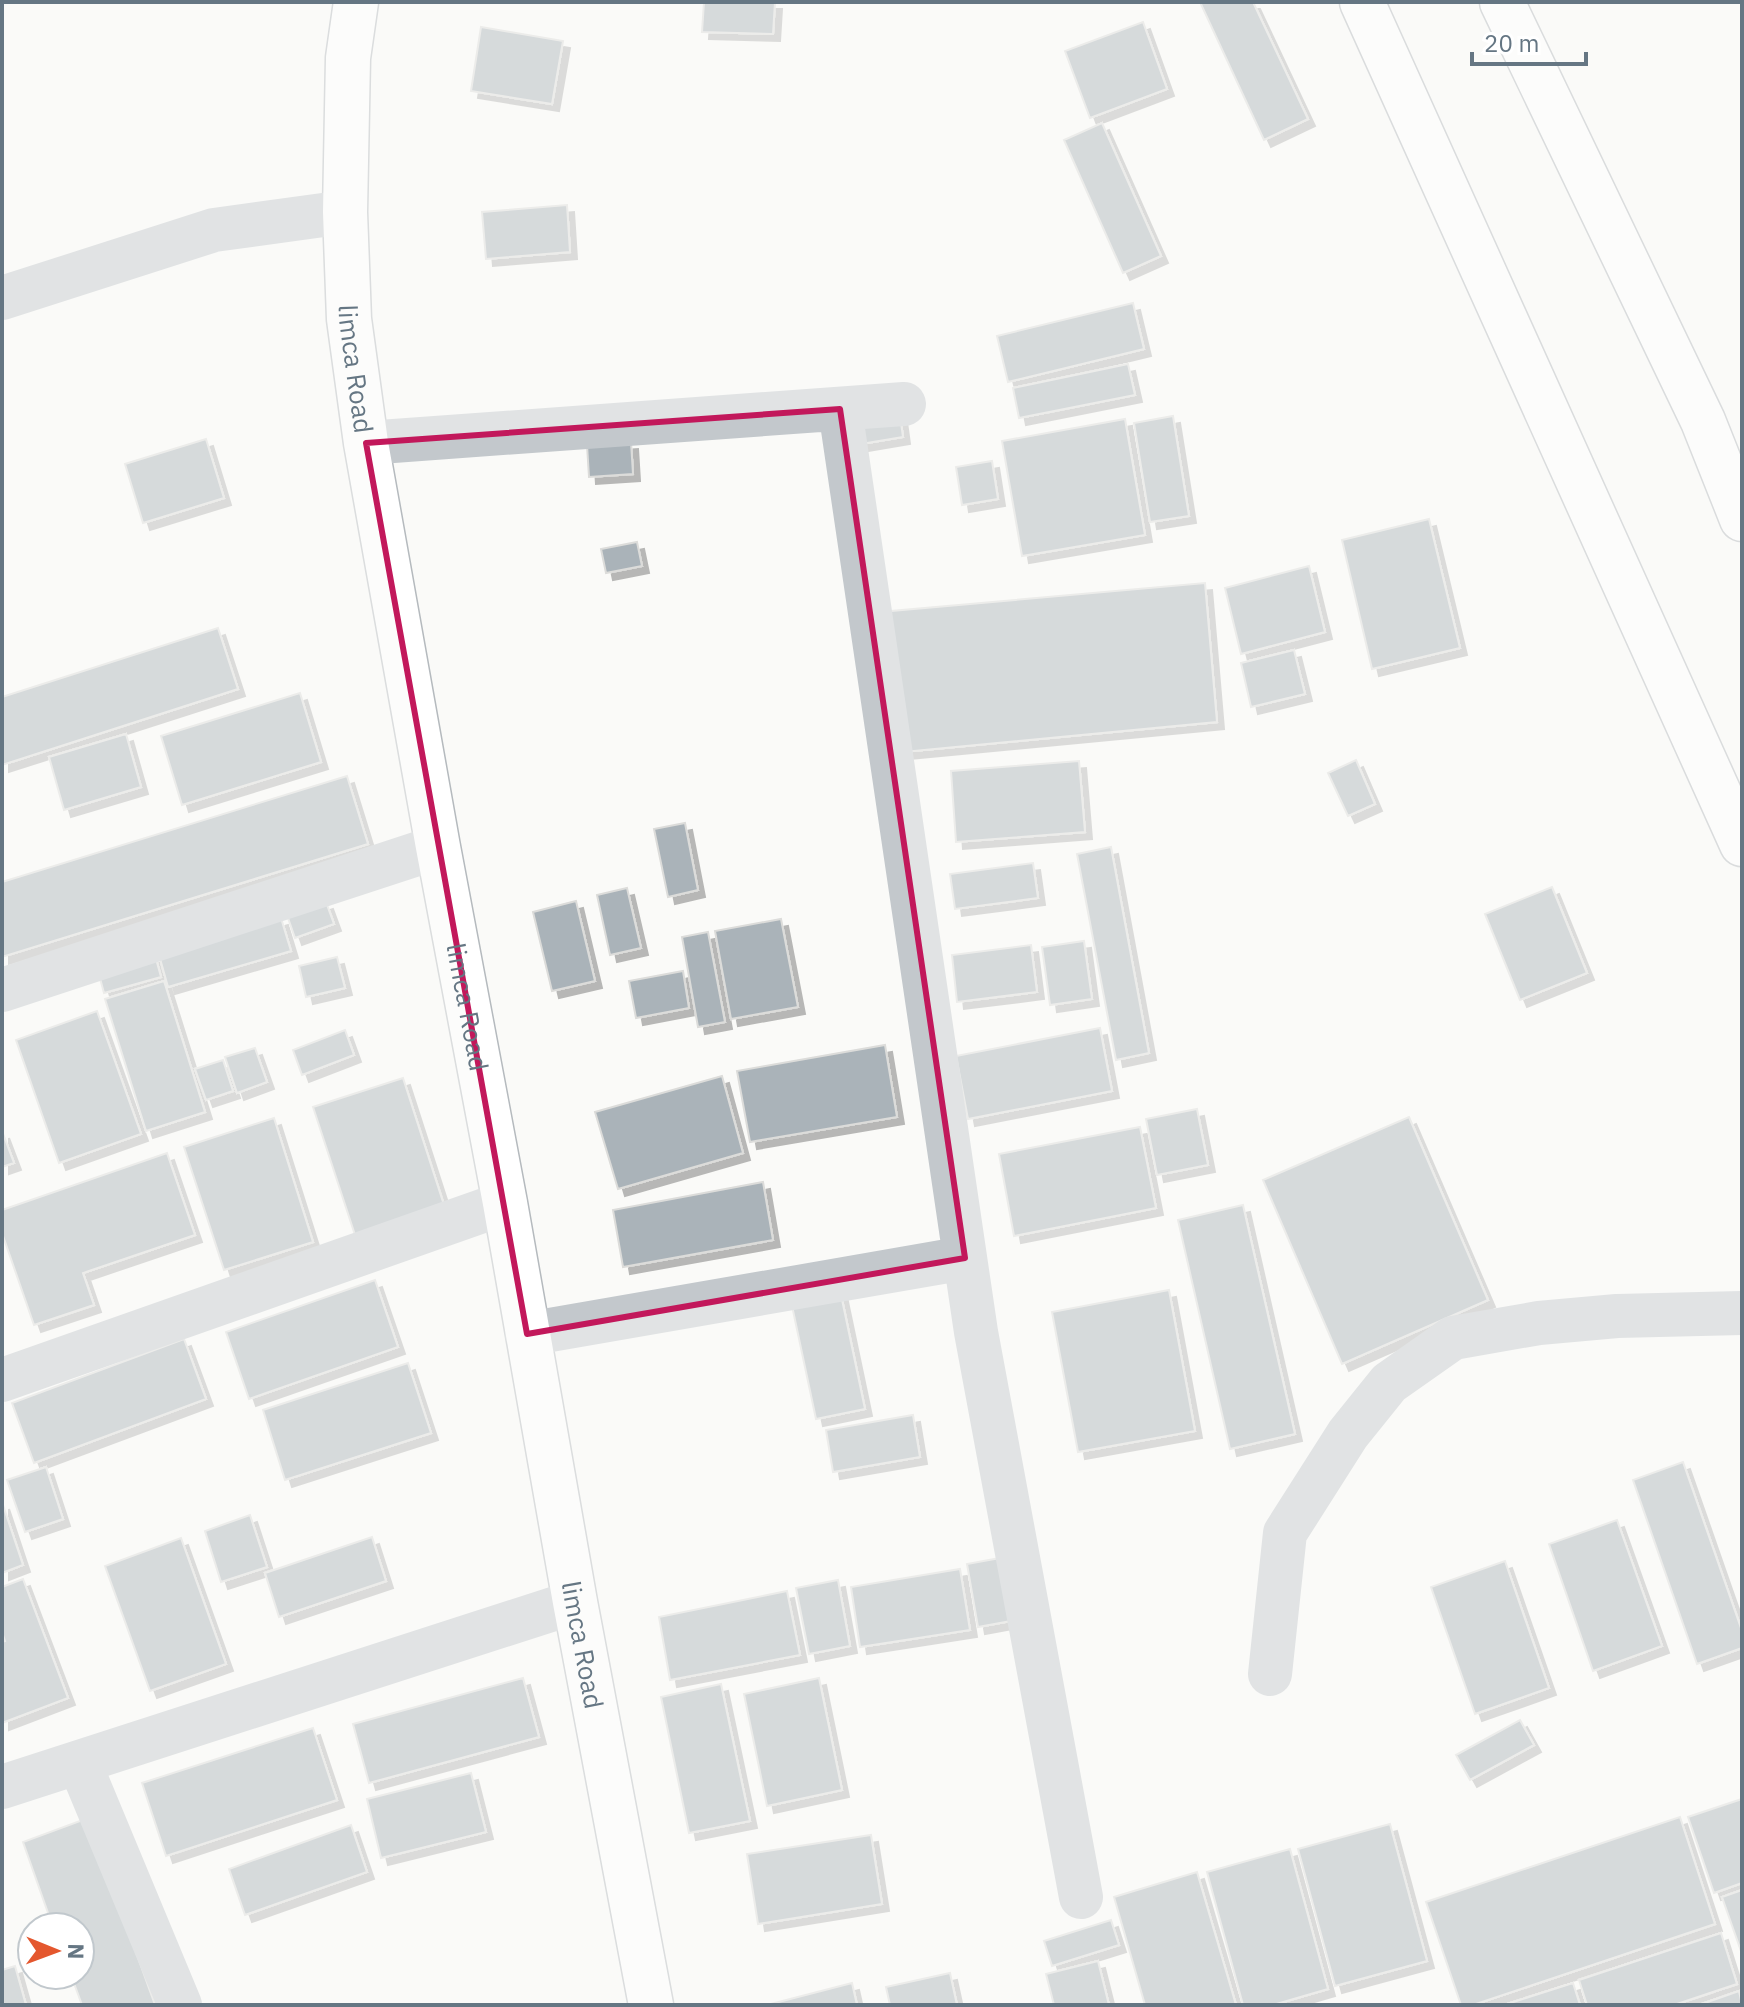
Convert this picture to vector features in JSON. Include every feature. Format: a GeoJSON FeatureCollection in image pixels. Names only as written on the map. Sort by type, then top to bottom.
{"type":"FeatureCollection","features":[{"type":"Feature","properties":{"kind":"main road","name":"limca Road"},"geometry":{"type":"LineString","coordinates":[[356,2],[348,58],[345,212],[349,319],[366,443],[575,1602],[651,2005]]}},
{"type":"Feature","properties":{"kind":"main road"},"geometry":{"type":"LineString","coordinates":[[1362,2],[1742,844]]}},
{"type":"Feature","properties":{"kind":"main road"},"geometry":{"type":"LineString","coordinates":[[1502,2],[1703,421],[1742,519]]}},
{"type":"Feature","properties":{"kind":"street"},"geometry":{"type":"LineString","coordinates":[[2,298],[214,230],[345,212]]}},
{"type":"Feature","properties":{"kind":"street"},"geometry":{"type":"LineString","coordinates":[[366,443],[904,404]]}},
{"type":"Feature","properties":{"kind":"street"},"geometry":{"type":"LineString","coordinates":[[840,409],[976,1332],[1081,1897]]}},
{"type":"Feature","properties":{"kind":"street"},"geometry":{"type":"LineString","coordinates":[[2,990],[438,847]]}},
{"type":"Feature","properties":{"kind":"street"},"geometry":{"type":"LineString","coordinates":[[2,1380],[505,1203]]}},
{"type":"Feature","properties":{"kind":"street"},"geometry":{"type":"LineString","coordinates":[[527,1334],[965,1258]]}},
{"type":"Feature","properties":{"kind":"street"},"geometry":{"type":"LineString","coordinates":[[1270,1674],[1285,1533],[1348,1434],[1389,1383],[1453,1338],[1539,1323],[1617,1316],[1742,1313]]}},
{"type":"Feature","properties":{"kind":"street"},"geometry":{"type":"LineString","coordinates":[[2,1787],[575,1602]]}},
{"type":"Feature","properties":{"kind":"street"},"geometry":{"type":"LineString","coordinates":[[79,1762],[180,2005]]}},
{"type":"Feature","properties":{"kind":"highlighted area"},"geometry":{"type":"Polygon","coordinates":[[[840,409],[965,1258],[527,1334],[366,443],[840,409]]]}},
{"type":"Feature","properties":{"kind":"building"},"geometry":{"type":"Polygon","coordinates":[[[704,2],[775,2],[773,34],[702,32],[704,2]]]}},
{"type":"Feature","properties":{"kind":"building"},"geometry":{"type":"Polygon","coordinates":[[[1200,2],[1253,2],[1308,119],[1264,140],[1200,2]]]}},
{"type":"Feature","properties":{"kind":"building"},"geometry":{"type":"Polygon","coordinates":[[[1143,22],[1167,89],[1090,118],[1065,51],[1143,22]]]}},
{"type":"Feature","properties":{"kind":"building"},"geometry":{"type":"Polygon","coordinates":[[[481,27],[563,41],[552,104],[471,91],[481,27]]]}},
{"type":"Feature","properties":{"kind":"building"},"geometry":{"type":"Polygon","coordinates":[[[1102,123],[1161,256],[1123,273],[1064,140],[1102,123]]]}},
{"type":"Feature","properties":{"kind":"building"},"geometry":{"type":"Polygon","coordinates":[[[567,205],[570,252],[486,259],[482,212],[567,205]]]}},
{"type":"Feature","properties":{"kind":"building"},"geometry":{"type":"Polygon","coordinates":[[[1133,303],[1144,349],[1008,382],[997,336],[1133,303]]]}},
{"type":"Feature","properties":{"kind":"building"},"geometry":{"type":"Polygon","coordinates":[[[1128,364],[1135,395],[1019,418],[1013,388],[1128,364]]]}},
{"type":"Feature","properties":{"kind":"building"},"geometry":{"type":"Polygon","coordinates":[[[899,408],[903,437],[849,446],[844,417],[899,408]]]}},
{"type":"Feature","properties":{"kind":"building"},"geometry":{"type":"Polygon","coordinates":[[[1173,416],[1189,516],[1150,522],[1134,423],[1173,416]]]}},
{"type":"Feature","properties":{"kind":"building"},"geometry":{"type":"Polygon","coordinates":[[[1125,419],[1145,535],[1022,556],[1002,441],[1125,419]]]}},
{"type":"Feature","properties":{"kind":"building"},"geometry":{"type":"Polygon","coordinates":[[[206,439],[224,498],[143,523],[125,464],[206,439]]]}},
{"type":"Feature","properties":{"kind":"building"},"geometry":{"type":"Polygon","coordinates":[[[631,442],[633,474],[589,477],[587,445],[631,442]]]}},
{"type":"Feature","properties":{"kind":"building"},"geometry":{"type":"Polygon","coordinates":[[[992,461],[998,499],[962,505],[956,467],[992,461]]]}},
{"type":"Feature","properties":{"kind":"building"},"geometry":{"type":"Polygon","coordinates":[[[1429,519],[1460,648],[1372,669],[1342,540],[1429,519]]]}},
{"type":"Feature","properties":{"kind":"building"},"geometry":{"type":"Polygon","coordinates":[[[637,542],[642,566],[606,573],[601,549],[637,542]]]}},
{"type":"Feature","properties":{"kind":"building"},"geometry":{"type":"Polygon","coordinates":[[[1309,566],[1325,632],[1241,654],[1225,588],[1309,566]]]}},
{"type":"Feature","properties":{"kind":"building"},"geometry":{"type":"Polygon","coordinates":[[[1205,583],[1217,722],[893,753],[880,612],[1205,583]]]}},
{"type":"Feature","properties":{"kind":"building"},"geometry":{"type":"Polygon","coordinates":[[[218,628],[238,689],[2,765],[2,697],[218,628]]]}},
{"type":"Feature","properties":{"kind":"building"},"geometry":{"type":"Polygon","coordinates":[[[1294,650],[1305,694],[1251,707],[1241,663],[1294,650]]]}},
{"type":"Feature","properties":{"kind":"building"},"geometry":{"type":"Polygon","coordinates":[[[300,693],[321,762],[182,805],[161,736],[300,693]]]}},
{"type":"Feature","properties":{"kind":"building"},"geometry":{"type":"Polygon","coordinates":[[[126,734],[141,787],[64,810],[49,757],[126,734]]]}},
{"type":"Feature","properties":{"kind":"building"},"geometry":{"type":"Polygon","coordinates":[[[1356,760],[1375,804],[1348,816],[1328,773],[1356,760]]]}},
{"type":"Feature","properties":{"kind":"building"},"geometry":{"type":"Polygon","coordinates":[[[1079,761],[1085,832],[956,842],[951,771],[1079,761]]]}},
{"type":"Feature","properties":{"kind":"building"},"geometry":{"type":"Polygon","coordinates":[[[347,776],[368,844],[2,957],[2,882],[347,776]]]}},
{"type":"Feature","properties":{"kind":"building"},"geometry":{"type":"Polygon","coordinates":[[[685,823],[698,890],[668,897],[654,829],[685,823]]]}},
{"type":"Feature","properties":{"kind":"building"},"geometry":{"type":"Polygon","coordinates":[[[1111,847],[1149,1053],[1116,1060],[1077,854],[1111,847]]]}},
{"type":"Feature","properties":{"kind":"building"},"geometry":{"type":"Polygon","coordinates":[[[1033,863],[1038,898],[955,909],[950,874],[1033,863]]]}},
{"type":"Feature","properties":{"kind":"building"},"geometry":{"type":"Polygon","coordinates":[[[1552,887],[1587,973],[1520,1000],[1485,914],[1552,887]]]}},
{"type":"Feature","properties":{"kind":"building"},"geometry":{"type":"Polygon","coordinates":[[[627,888],[641,948],[610,955],[597,895],[627,888]]]}},
{"type":"Feature","properties":{"kind":"building"},"geometry":{"type":"Polygon","coordinates":[[[576,901],[595,981],[552,991],[533,912],[576,901]]]}},
{"type":"Feature","properties":{"kind":"building"},"geometry":{"type":"Polygon","coordinates":[[[326,902],[334,924],[295,938],[287,915],[326,902]]]}},
{"type":"Feature","properties":{"kind":"building"},"geometry":{"type":"Polygon","coordinates":[[[281,918],[291,951],[168,987],[159,955],[281,918]]]}},
{"type":"Feature","properties":{"kind":"building"},"geometry":{"type":"Polygon","coordinates":[[[781,919],[798,1007],[731,1019],[715,931],[781,919]]]}},
{"type":"Feature","properties":{"kind":"building"},"geometry":{"type":"Polygon","coordinates":[[[708,932],[725,1022],[698,1027],[682,937],[708,932]]]}},
{"type":"Feature","properties":{"kind":"building"},"geometry":{"type":"Polygon","coordinates":[[[1084,941],[1092,999],[1050,1005],[1042,947],[1084,941]]]}},
{"type":"Feature","properties":{"kind":"building"},"geometry":{"type":"Polygon","coordinates":[[[1031,945],[1037,992],[957,1002],[952,955],[1031,945]]]}},
{"type":"Feature","properties":{"kind":"building"},"geometry":{"type":"Polygon","coordinates":[[[155,955],[161,977],[104,993],[98,971],[155,955]]]}},
{"type":"Feature","properties":{"kind":"building"},"geometry":{"type":"Polygon","coordinates":[[[337,957],[345,988],[306,997],[299,966],[337,957]]]}},
{"type":"Feature","properties":{"kind":"building"},"geometry":{"type":"Polygon","coordinates":[[[683,971],[689,1008],[636,1018],[629,981],[683,971]]]}},
{"type":"Feature","properties":{"kind":"building"},"geometry":{"type":"Polygon","coordinates":[[[164,981],[205,1112],[146,1131],[105,999],[164,981]]]}},
{"type":"Feature","properties":{"kind":"building"},"geometry":{"type":"Polygon","coordinates":[[[97,1011],[141,1134],[59,1163],[16,1040],[97,1011]]]}},
{"type":"Feature","properties":{"kind":"building"},"geometry":{"type":"Polygon","coordinates":[[[1100,1028],[1112,1091],[968,1119],[956,1056],[1100,1028]]]}},
{"type":"Feature","properties":{"kind":"building"},"geometry":{"type":"Polygon","coordinates":[[[345,1030],[354,1055],[302,1075],[293,1050],[345,1030]]]}},
{"type":"Feature","properties":{"kind":"building"},"geometry":{"type":"Polygon","coordinates":[[[885,1045],[897,1117],[750,1142],[737,1071],[885,1045]]]}},
{"type":"Feature","properties":{"kind":"building"},"geometry":{"type":"Polygon","coordinates":[[[255,1048],[267,1082],[237,1093],[225,1057],[255,1048]]]}},
{"type":"Feature","properties":{"kind":"building"},"geometry":{"type":"Polygon","coordinates":[[[223,1060],[233,1091],[206,1100],[195,1069],[223,1060]]]}},
{"type":"Feature","properties":{"kind":"building"},"geometry":{"type":"Polygon","coordinates":[[[722,1076],[743,1153],[618,1189],[595,1112],[722,1076]]]}},
{"type":"Feature","properties":{"kind":"building"},"geometry":{"type":"Polygon","coordinates":[[[403,1078],[444,1205],[355,1235],[313,1107],[403,1078]]]}},
{"type":"Feature","properties":{"kind":"building"},"geometry":{"type":"Polygon","coordinates":[[[1197,1109],[1208,1165],[1157,1175],[1146,1119],[1197,1109]]]}},
{"type":"Feature","properties":{"kind":"building"},"geometry":{"type":"Polygon","coordinates":[[[1409,1117],[1488,1300],[1342,1364],[1263,1180],[1409,1117]]]}},
{"type":"Feature","properties":{"kind":"building"},"geometry":{"type":"Polygon","coordinates":[[[274,1118],[313,1242],[224,1270],[184,1147],[274,1118]]]}},
{"type":"Feature","properties":{"kind":"building"},"geometry":{"type":"Polygon","coordinates":[[[1140,1127],[1156,1208],[1014,1236],[999,1154],[1140,1127]]]}},
{"type":"Feature","properties":{"kind":"building"},"geometry":{"type":"Polygon","coordinates":[[[2,1131],[14,1163],[2,1167],[2,1131]]]}},
{"type":"Feature","properties":{"kind":"building"},"geometry":{"type":"Polygon","coordinates":[[[167,1153],[195,1235],[83,1273],[94,1305],[34,1325],[2,1233],[2,1210],[167,1153]]]}},
{"type":"Feature","properties":{"kind":"building"},"geometry":{"type":"Polygon","coordinates":[[[763,1182],[773,1240],[623,1267],[613,1210],[763,1182]]]}},
{"type":"Feature","properties":{"kind":"building"},"geometry":{"type":"Polygon","coordinates":[[[1243,1205],[1295,1434],[1230,1449],[1178,1220],[1243,1205]]]}},
{"type":"Feature","properties":{"kind":"building"},"geometry":{"type":"Polygon","coordinates":[[[375,1280],[398,1347],[249,1399],[226,1332],[375,1280]]]}},
{"type":"Feature","properties":{"kind":"building"},"geometry":{"type":"Polygon","coordinates":[[[840,1290],[865,1409],[816,1419],[791,1301],[840,1290]]]}},
{"type":"Feature","properties":{"kind":"building"},"geometry":{"type":"Polygon","coordinates":[[[1169,1290],[1195,1431],[1078,1452],[1052,1312],[1169,1290]]]}},
{"type":"Feature","properties":{"kind":"building"},"geometry":{"type":"Polygon","coordinates":[[[184,1339],[206,1399],[34,1463],[12,1403],[184,1339]]]}},
{"type":"Feature","properties":{"kind":"building"},"geometry":{"type":"Polygon","coordinates":[[[408,1363],[431,1433],[285,1480],[263,1410],[408,1363]]]}},
{"type":"Feature","properties":{"kind":"building"},"geometry":{"type":"Polygon","coordinates":[[[913,1415],[920,1457],[833,1472],[826,1430],[913,1415]]]}},
{"type":"Feature","properties":{"kind":"building"},"geometry":{"type":"Polygon","coordinates":[[[1683,1462],[1742,1631],[1742,1648],[1697,1664],[1633,1480],[1683,1462]]]}},
{"type":"Feature","properties":{"kind":"building"},"geometry":{"type":"Polygon","coordinates":[[[46,1467],[63,1519],[25,1532],[7,1480],[46,1467]]]}},
{"type":"Feature","properties":{"kind":"building"},"geometry":{"type":"Polygon","coordinates":[[[2,1502],[23,1565],[2,1573],[2,1502]]]}},
{"type":"Feature","properties":{"kind":"building"},"geometry":{"type":"Polygon","coordinates":[[[250,1515],[267,1567],[221,1582],[205,1531],[250,1515]]]}},
{"type":"Feature","properties":{"kind":"building"},"geometry":{"type":"Polygon","coordinates":[[[1617,1520],[1662,1646],[1593,1671],[1549,1544],[1617,1520]]]}},
{"type":"Feature","properties":{"kind":"building"},"geometry":{"type":"Polygon","coordinates":[[[372,1537],[386,1581],[279,1617],[265,1573],[372,1537]]]}},
{"type":"Feature","properties":{"kind":"building"},"geometry":{"type":"Polygon","coordinates":[[[181,1538],[226,1664],[150,1691],[105,1566],[181,1538]]]}},
{"type":"Feature","properties":{"kind":"building"},"geometry":{"type":"Polygon","coordinates":[[[1000,1558],[1011,1621],[978,1627],[967,1564],[1000,1558]]]}},
{"type":"Feature","properties":{"kind":"building"},"geometry":{"type":"Polygon","coordinates":[[[1505,1561],[1549,1688],[1475,1714],[1431,1587],[1505,1561]]]}},
{"type":"Feature","properties":{"kind":"building"},"geometry":{"type":"Polygon","coordinates":[[[960,1569],[970,1630],[860,1647],[851,1587],[960,1569]]]}},
{"type":"Feature","properties":{"kind":"building"},"geometry":{"type":"Polygon","coordinates":[[[23,1579],[68,1698],[2,1723],[2,1642],[5,1641],[2,1632],[2,1587],[23,1579]]]}},
{"type":"Feature","properties":{"kind":"building"},"geometry":{"type":"Polygon","coordinates":[[[838,1580],[850,1646],[809,1654],[796,1588],[838,1580]]]}},
{"type":"Feature","properties":{"kind":"building"},"geometry":{"type":"Polygon","coordinates":[[[787,1591],[800,1655],[670,1680],[659,1617],[787,1591]]]}},
{"type":"Feature","properties":{"kind":"building"},"geometry":{"type":"Polygon","coordinates":[[[523,1678],[539,1737],[369,1783],[353,1724],[523,1678]]]}},
{"type":"Feature","properties":{"kind":"building"},"geometry":{"type":"Polygon","coordinates":[[[819,1678],[842,1790],[767,1806],[744,1694],[819,1678]]]}},
{"type":"Feature","properties":{"kind":"building"},"geometry":{"type":"Polygon","coordinates":[[[721,1684],[750,1821],[689,1833],[661,1697],[721,1684]]]}},
{"type":"Feature","properties":{"kind":"building"},"geometry":{"type":"Polygon","coordinates":[[[1520,1720],[1534,1745],[1470,1780],[1456,1755],[1520,1720]]]}},
{"type":"Feature","properties":{"kind":"building"},"geometry":{"type":"Polygon","coordinates":[[[313,1728],[337,1800],[166,1856],[142,1783],[313,1728]]]}},
{"type":"Feature","properties":{"kind":"building"},"geometry":{"type":"Polygon","coordinates":[[[471,1773],[486,1832],[381,1858],[367,1799],[471,1773]]]}},
{"type":"Feature","properties":{"kind":"building"},"geometry":{"type":"Polygon","coordinates":[[[1742,1799],[1742,1883],[1714,1893],[1688,1817],[1742,1799]]]}},
{"type":"Feature","properties":{"kind":"building"},"geometry":{"type":"Polygon","coordinates":[[[1680,1817],[1715,1924],[1473,2005],[1461,2005],[1426,1902],[1680,1817]]]}},
{"type":"Feature","properties":{"kind":"building"},"geometry":{"type":"Polygon","coordinates":[[[88,1818],[155,2005],[82,2005],[77,1991],[96,1991],[96,1911],[47,1911],[23,1842],[88,1818]]]}},
{"type":"Feature","properties":{"kind":"building"},"geometry":{"type":"Polygon","coordinates":[[[1390,1824],[1427,1961],[1335,1986],[1298,1849],[1390,1824]]]}},
{"type":"Feature","properties":{"kind":"building"},"geometry":{"type":"Polygon","coordinates":[[[351,1825],[367,1872],[245,1915],[229,1869],[351,1825]]]}},
{"type":"Feature","properties":{"kind":"building"},"geometry":{"type":"Polygon","coordinates":[[[871,1835],[882,1904],[758,1924],[747,1854],[871,1835]]]}},
{"type":"Feature","properties":{"kind":"building"},"geometry":{"type":"Polygon","coordinates":[[[1290,1849],[1328,1989],[1273,2005],[1243,2005],[1207,1872],[1290,1849]]]}},
{"type":"Feature","properties":{"kind":"building"},"geometry":{"type":"Polygon","coordinates":[[[1197,1872],[1236,2005],[1145,2005],[1114,1897],[1197,1872]]]}},
{"type":"Feature","properties":{"kind":"building"},"geometry":{"type":"Polygon","coordinates":[[[1742,1890],[1742,1954],[1722,1897],[1742,1890]]]}},
{"type":"Feature","properties":{"kind":"building"},"geometry":{"type":"Polygon","coordinates":[[[1111,1920],[1119,1945],[1052,1966],[1044,1941],[1111,1920]]]}},
{"type":"Feature","properties":{"kind":"building"},"geometry":{"type":"Polygon","coordinates":[[[1721,1933],[1737,1984],[1674,2005],[1587,2005],[1579,1980],[1721,1933]]]}},
{"type":"Feature","properties":{"kind":"building"},"geometry":{"type":"Polygon","coordinates":[[[1098,1961],[1109,2005],[1054,2005],[1046,1974],[1098,1961]]]}},
{"type":"Feature","properties":{"kind":"building"},"geometry":{"type":"Polygon","coordinates":[[[15,1966],[16,1991],[22,1991],[26,2005],[2,2005],[2,1970],[15,1966]]]}},
{"type":"Feature","properties":{"kind":"building"},"geometry":{"type":"Polygon","coordinates":[[[950,1973],[957,2005],[890,2005],[886,1987],[950,1973]]]}},
{"type":"Feature","properties":{"kind":"building"},"geometry":{"type":"Polygon","coordinates":[[[852,1983],[857,2005],[767,2005],[852,1983]]]}},
{"type":"Feature","properties":{"kind":"building"},"geometry":{"type":"Polygon","coordinates":[[[1573,1983],[1580,2005],[1504,2005],[1573,1983]]]}},
{"type":"Feature","properties":{"kind":"building"},"geometry":{"type":"Polygon","coordinates":[[[1739,1991],[1742,2005],[1699,2005],[1739,1991]]]}}]}
